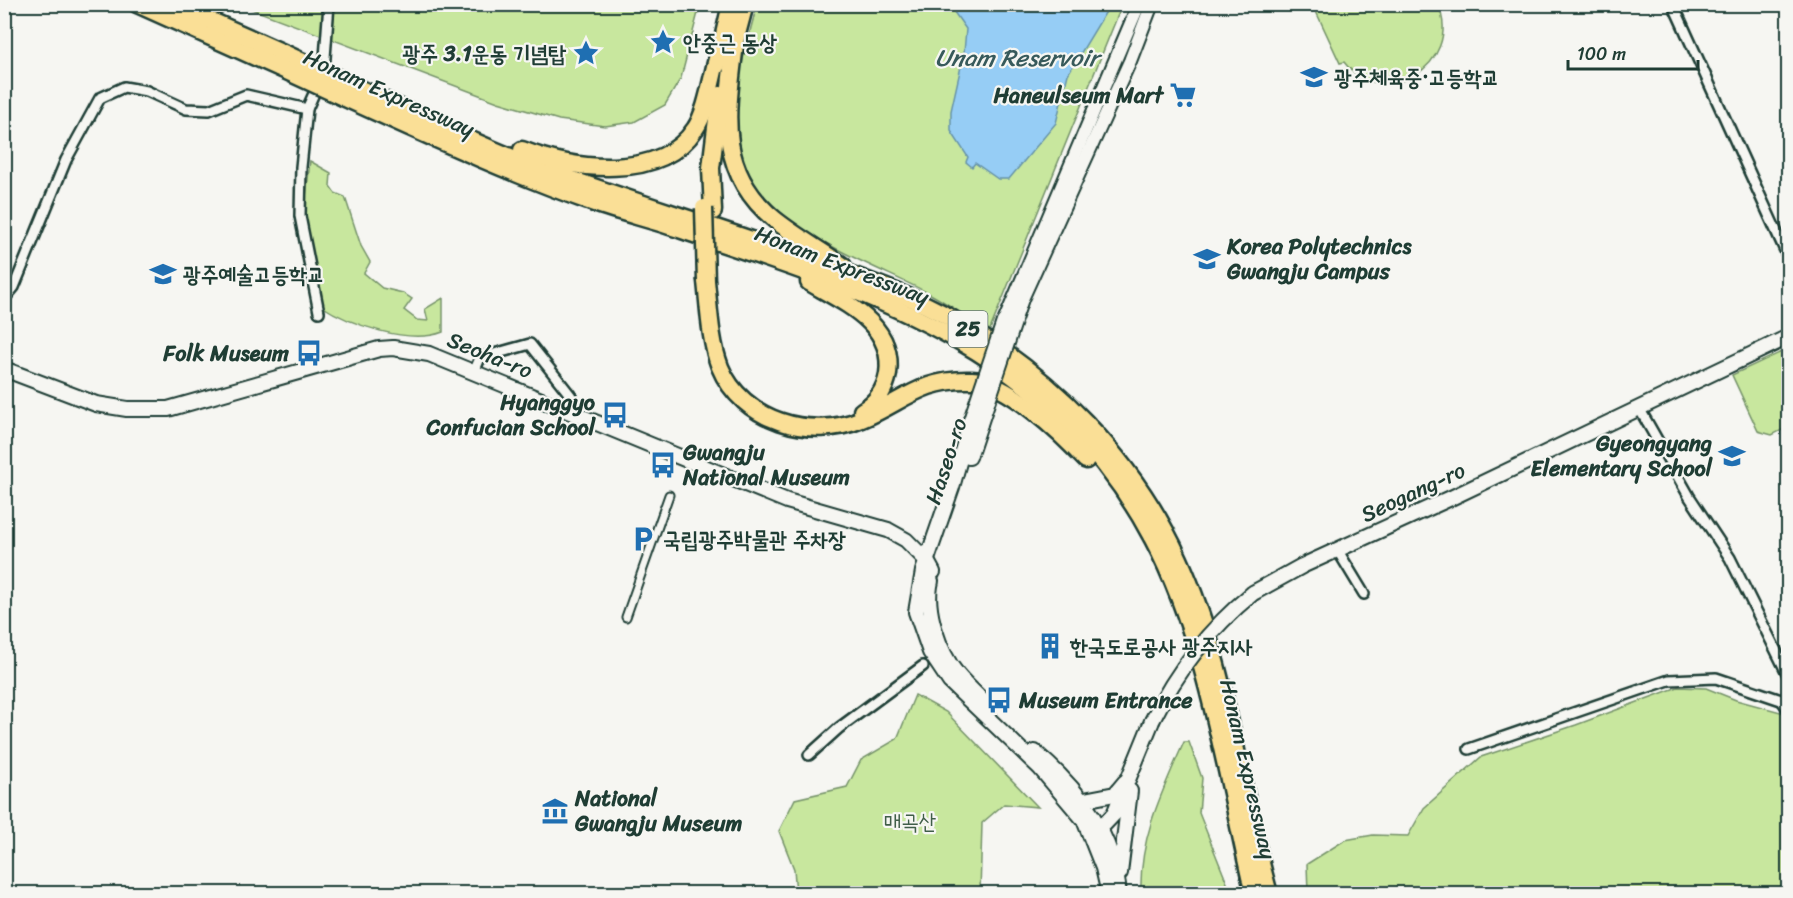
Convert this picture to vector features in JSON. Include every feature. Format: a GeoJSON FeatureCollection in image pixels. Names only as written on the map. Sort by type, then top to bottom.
{"type":"FeatureCollection","features":[{"type":"Feature","properties":{"kind":"highway","name":"Honam Expressway"},"geometry":{"type":"LineString","coordinates":[[136,4],[283,61]]}},
{"type":"Feature","properties":{"kind":"highway","name":"Honam Expressway"},"geometry":{"type":"LineString","coordinates":[[173,4],[283,61],[521,176],[870,296],[935,326],[1020,380],[1059,414],[1101,460],[1133,504],[1168,573],[1184,610],[1214,715],[1254,894]]}},
{"type":"Feature","properties":{"kind":"highway"},"geometry":{"type":"LineString","coordinates":[[442,126],[472,132],[567,164],[630,165],[658,160],[681,147],[697,127],[731,4]]}},
{"type":"Feature","properties":{"kind":"highway"},"geometry":{"type":"LineString","coordinates":[[709,209],[714,130],[720,94],[745,4]]}},
{"type":"Feature","properties":{"kind":"highway"},"geometry":{"type":"LineString","coordinates":[[735,44],[728,128],[729,149],[736,172],[751,196],[774,219],[863,280]]}},
{"type":"Feature","properties":{"kind":"highway"},"geometry":{"type":"LineString","coordinates":[[718,55],[706,129],[711,282],[719,366],[730,385],[745,401],[760,412],[796,427],[816,429],[839,427],[863,419],[906,394],[928,386],[975,380],[1005,392],[1078,451],[1104,479],[1168,573]]}},
{"type":"Feature","properties":{"kind":"highway","name":"Honam Expressway"},"geometry":{"type":"LineString","coordinates":[[349,91],[442,126],[538,168],[863,280],[953,319],[1038,377],[1087,424],[1146,497],[1180,560],[1202,618],[1216,669],[1269,894]]}},
{"type":"Feature","properties":{"kind":"highway"},"geometry":{"type":"LineString","coordinates":[[711,282],[729,367],[742,388],[757,402],[775,414],[810,422],[838,420],[864,410],[882,393],[887,379],[887,353],[877,327],[867,317],[777,263]]}},
{"type":"Feature","properties":{"kind":"main road","name":"Haseo-ro"},"geometry":{"type":"LineString","coordinates":[[1009,322],[975,422],[916,612],[930,652],[950,682],[1071,802],[1114,859],[1119,888]]}},
{"type":"Feature","properties":{"kind":"main road","name":"Seogang-ro"},"geometry":{"type":"LineString","coordinates":[[1096,833],[1114,814],[1152,721],[1171,686],[1201,643],[1253,593],[1287,573],[1338,551],[1788,337]]}},
{"type":"Feature","properties":{"kind":"main road","name":"Seoha-ro"},"geometry":{"type":"LineString","coordinates":[[4,369],[96,404],[127,409],[168,409],[386,349],[429,354],[568,408],[787,501],[888,530],[906,540],[930,567]]}},
{"type":"Feature","properties":{"kind":"main road","name":"Haseo-ro"},"geometry":{"type":"LineString","coordinates":[[930,567],[928,610],[956,673],[1084,800],[1096,833],[1109,894]]}},
{"type":"Feature","properties":{"kind":"main road","name":"Seogang-ro"},"geometry":{"type":"LineString","coordinates":[[1119,888],[1133,771]]}},
{"type":"Feature","properties":{"kind":"main road"},"geometry":{"type":"LineString","coordinates":[[1084,800],[1115,794],[1133,771]]}},
{"type":"Feature","properties":{"kind":"street"},"geometry":{"type":"LineString","coordinates":[[320,312],[300,216],[301,167],[306,109],[324,71],[329,4]]}},
{"type":"Feature","properties":{"kind":"street","name":"Haseo-ro"},"geometry":{"type":"LineString","coordinates":[[1009,322],[1139,4]]}},
{"type":"Feature","properties":{"kind":"street","name":"Haseo-ro"},"geometry":{"type":"LineString","coordinates":[[1009,322],[1022,299],[1130,61],[1152,4]]}},
{"type":"Feature","properties":{"kind":"street"},"geometry":{"type":"LineString","coordinates":[[1673,4],[1788,257]]}},
{"type":"Feature","properties":{"kind":"street"},"geometry":{"type":"LineString","coordinates":[[4,299],[14,287],[66,160],[100,98],[124,87],[147,91],[186,109],[209,110],[246,95],[306,109]]}},
{"type":"Feature","properties":{"kind":"street"},"geometry":{"type":"LineString","coordinates":[[474,372],[480,358],[530,344],[571,396],[568,408]]}},
{"type":"Feature","properties":{"kind":"street"},"geometry":{"type":"LineString","coordinates":[[1639,408],[1689,496],[1730,558],[1788,675]]}},
{"type":"Feature","properties":{"kind":"street"},"geometry":{"type":"LineString","coordinates":[[626,617],[669,495]]}},
{"type":"Feature","properties":{"kind":"street"},"geometry":{"type":"LineString","coordinates":[[1338,551],[1364,594]]}},
{"type":"Feature","properties":{"kind":"street"},"geometry":{"type":"LineString","coordinates":[[809,755],[839,728],[923,666]]}},
{"type":"Feature","properties":{"kind":"street"},"geometry":{"type":"LineString","coordinates":[[1469,749],[1669,680],[1716,678],[1787,701]]}},
{"type":"Feature","properties":{"kind":"green space"},"geometry":{"type":"Polygon","coordinates":[[[241,5],[700,5],[681,78],[665,105],[634,122],[605,126],[559,120],[498,102],[241,5]]]}},
{"type":"Feature","properties":{"kind":"green space"},"geometry":{"type":"Polygon","coordinates":[[[757,5],[1122,5],[989,332],[932,295],[812,235],[783,215],[759,193],[742,167],[734,138],[737,88],[757,5]]]}},
{"type":"Feature","properties":{"kind":"green space"},"geometry":{"type":"Polygon","coordinates":[[[1313,5],[1438,5],[1443,26],[1440,46],[1430,62],[1415,75],[1398,82],[1379,83],[1360,77],[1344,62],[1340,63],[1313,5]]]}},
{"type":"Feature","properties":{"kind":"green space"},"geometry":{"type":"Polygon","coordinates":[[[310,161],[331,173],[330,186],[335,193],[345,197],[361,246],[370,262],[364,273],[382,288],[403,293],[412,299],[404,310],[417,320],[428,321],[425,309],[443,298],[443,332],[414,336],[380,331],[363,326],[320,305],[313,254],[304,215],[310,161]]]}},
{"type":"Feature","properties":{"kind":"green space"},"geometry":{"type":"Polygon","coordinates":[[[1788,349],[1788,427],[1772,435],[1758,431],[1732,375],[1788,349]]]}},
{"type":"Feature","properties":{"kind":"green space"},"geometry":{"type":"Polygon","coordinates":[[[1678,687],[1706,688],[1736,700],[1788,714],[1788,893],[1308,893],[1307,864],[1345,840],[1373,835],[1408,836],[1424,808],[1481,757],[1678,687]]]}},
{"type":"Feature","properties":{"kind":"green space","name":"매곡산"},"geometry":{"type":"Polygon","coordinates":[[[915,695],[946,712],[1038,807],[1004,804],[982,823],[980,893],[796,893],[794,869],[779,831],[795,799],[847,787],[861,760],[897,739],[915,695]]]}},
{"type":"Feature","properties":{"kind":"green space"},"geometry":{"type":"Polygon","coordinates":[[[1184,742],[1189,742],[1202,778],[1199,813],[1231,893],[1141,893],[1144,853],[1153,816],[1184,742]]]}},
{"type":"Feature","properties":{"kind":"water","name":"Unam Reservoir"},"geometry":{"type":"Polygon","coordinates":[[[949,5],[1110,5],[1068,74],[1056,123],[1009,179],[998,179],[975,163],[972,167],[966,162],[968,157],[951,131],[951,111],[964,53],[966,29],[949,5]]]}},
{"type":"Feature","properties":{"kind":"place","name":"안중근 동상"},"geometry":{"type":"Point","coordinates":[663,42]}},
{"type":"Feature","properties":{"kind":"place","name":"광주 3.1운동 기념탑"},"geometry":{"type":"Point","coordinates":[586,53]}},
{"type":"Feature","properties":{"kind":"place","name":"광주체육중·고등학교"},"geometry":{"type":"Point","coordinates":[1314,77]}},
{"type":"Feature","properties":{"kind":"place","name":"Haneulseum Mart"},"geometry":{"type":"Point","coordinates":[1183,95]}},
{"type":"Feature","properties":{"kind":"place","name":"Korea Polytechnics Gwangju Campus"},"geometry":{"type":"Point","coordinates":[1207,259]}},
{"type":"Feature","properties":{"kind":"place","name":"광주예술고등학교"},"geometry":{"type":"Point","coordinates":[163,274]}},
{"type":"Feature","properties":{"kind":"place","name":"Folk Museum"},"geometry":{"type":"Point","coordinates":[309,353]}},
{"type":"Feature","properties":{"kind":"place","name":"Hyanggyo Confucian School"},"geometry":{"type":"Point","coordinates":[615,415]}},
{"type":"Feature","properties":{"kind":"place","name":"Gyeongyang Elementary School"},"geometry":{"type":"Point","coordinates":[1732,456]}},
{"type":"Feature","properties":{"kind":"place","name":"Gwangju National Museum"},"geometry":{"type":"Point","coordinates":[663,465]}},
{"type":"Feature","properties":{"kind":"place","name":"국립광주박물관 주차장"},"geometry":{"type":"Point","coordinates":[643,539]}},
{"type":"Feature","properties":{"kind":"place","name":"한국도로공사 광주지사"},"geometry":{"type":"Point","coordinates":[1050,646]}},
{"type":"Feature","properties":{"kind":"place","name":"Museum Entrance"},"geometry":{"type":"Point","coordinates":[999,700]}},
{"type":"Feature","properties":{"kind":"place","name":"National Gwangju Museum"},"geometry":{"type":"Point","coordinates":[555,811]}}]}
